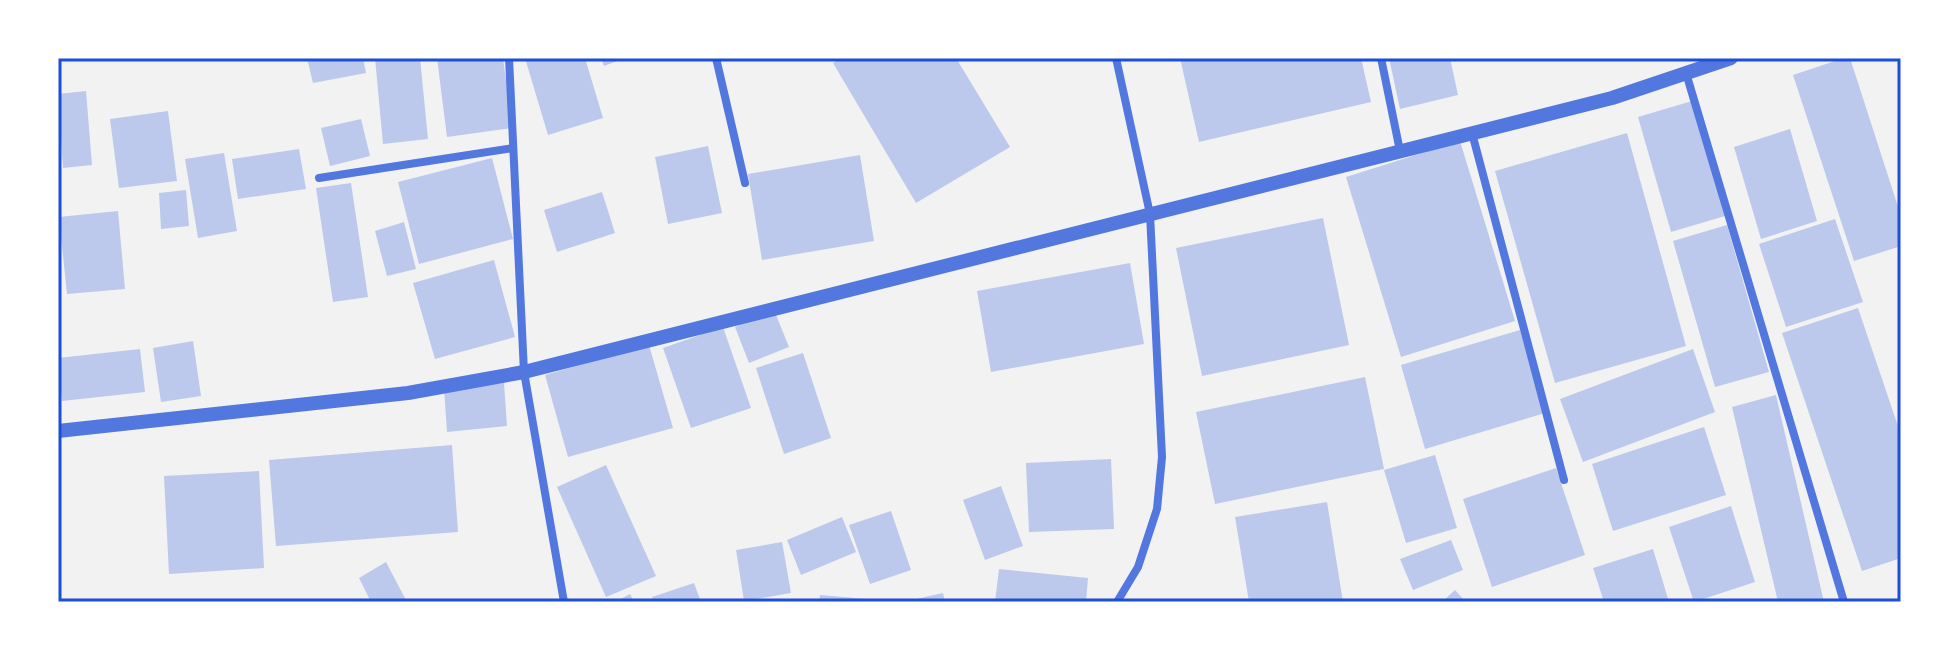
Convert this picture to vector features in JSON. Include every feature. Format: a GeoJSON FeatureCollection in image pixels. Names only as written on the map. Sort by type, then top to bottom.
{"type":"FeatureCollection","features":[{"type":"Feature","properties":{"kind":"street"},"geometry":{"type":"LineString","coordinates":[[509,58],[524,372],[564,602]]}},
{"type":"Feature","properties":{"kind":"street"},"geometry":{"type":"LineString","coordinates":[[716,58],[745,183]]}},
{"type":"Feature","properties":{"kind":"street"},"geometry":{"type":"LineString","coordinates":[[1116,58],[1150,214],[1162,457],[1157,509],[1138,567],[1117,602]]}},
{"type":"Feature","properties":{"kind":"street"},"geometry":{"type":"LineString","coordinates":[[1381,58],[1400,151]]}},
{"type":"Feature","properties":{"kind":"street"},"geometry":{"type":"LineString","coordinates":[[58,431],[408,393],[524,372],[1612,98],[1731,58]]}},
{"type":"Feature","properties":{"kind":"street"},"geometry":{"type":"LineString","coordinates":[[1686,73],[1844,602]]}},
{"type":"Feature","properties":{"kind":"street"},"geometry":{"type":"LineString","coordinates":[[1472,133],[1564,480]]}},
{"type":"Feature","properties":{"kind":"street"},"geometry":{"type":"LineString","coordinates":[[319,178],[513,148]]}},
{"type":"Feature","properties":{"kind":"building"},"geometry":{"type":"Polygon","coordinates":[[[307,58],[363,58],[366,73],[313,83],[307,58]]]}},
{"type":"Feature","properties":{"kind":"building"},"geometry":{"type":"Polygon","coordinates":[[[375,58],[420,58],[428,139],[383,144],[375,58]]]}},
{"type":"Feature","properties":{"kind":"building"},"geometry":{"type":"Polygon","coordinates":[[[437,58],[503,58],[512,128],[447,137],[437,58]]]}},
{"type":"Feature","properties":{"kind":"building"},"geometry":{"type":"Polygon","coordinates":[[[525,58],[585,58],[603,118],[548,135],[525,58]]]}},
{"type":"Feature","properties":{"kind":"building"},"geometry":{"type":"Polygon","coordinates":[[[601,58],[625,58],[604,66],[601,58]]]}},
{"type":"Feature","properties":{"kind":"building"},"geometry":{"type":"Polygon","coordinates":[[[841,58],[956,58],[1010,147],[916,203],[833,63],[841,58]]]}},
{"type":"Feature","properties":{"kind":"building"},"geometry":{"type":"Polygon","coordinates":[[[1180,58],[1361,58],[1371,102],[1199,142],[1180,58]]]}},
{"type":"Feature","properties":{"kind":"building"},"geometry":{"type":"Polygon","coordinates":[[[1389,58],[1450,58],[1458,95],[1400,109],[1389,58]]]}},
{"type":"Feature","properties":{"kind":"building"},"geometry":{"type":"Polygon","coordinates":[[[1850,58],[1901,216],[1901,246],[1854,261],[1793,75],[1850,58]]]}},
{"type":"Feature","properties":{"kind":"building"},"geometry":{"type":"Polygon","coordinates":[[[86,91],[92,165],[63,168],[58,94],[86,91]]]}},
{"type":"Feature","properties":{"kind":"building"},"geometry":{"type":"Polygon","coordinates":[[[1692,101],[1725,216],[1671,232],[1638,117],[1692,101]]]}},
{"type":"Feature","properties":{"kind":"building"},"geometry":{"type":"Polygon","coordinates":[[[168,111],[177,181],[119,188],[110,119],[168,111]]]}},
{"type":"Feature","properties":{"kind":"building"},"geometry":{"type":"Polygon","coordinates":[[[361,119],[370,156],[330,166],[321,128],[361,119]]]}},
{"type":"Feature","properties":{"kind":"building"},"geometry":{"type":"Polygon","coordinates":[[[1790,129],[1817,221],[1761,239],[1734,147],[1790,129]]]}},
{"type":"Feature","properties":{"kind":"building"},"geometry":{"type":"Polygon","coordinates":[[[1627,133],[1686,346],[1555,383],[1495,171],[1627,133]]]}},
{"type":"Feature","properties":{"kind":"building"},"geometry":{"type":"Polygon","coordinates":[[[1460,141],[1515,321],[1401,357],[1346,177],[1460,141]]]}},
{"type":"Feature","properties":{"kind":"building"},"geometry":{"type":"Polygon","coordinates":[[[708,146],[722,213],[668,224],[655,157],[708,146]]]}},
{"type":"Feature","properties":{"kind":"building"},"geometry":{"type":"Polygon","coordinates":[[[299,149],[306,189],[238,199],[232,159],[299,149]]]}},
{"type":"Feature","properties":{"kind":"building"},"geometry":{"type":"Polygon","coordinates":[[[224,153],[237,231],[198,238],[185,159],[224,153]]]}},
{"type":"Feature","properties":{"kind":"building"},"geometry":{"type":"Polygon","coordinates":[[[860,155],[874,241],[762,260],[748,174],[860,155]]]}},
{"type":"Feature","properties":{"kind":"building"},"geometry":{"type":"Polygon","coordinates":[[[492,158],[513,239],[419,264],[398,182],[492,158]]]}},
{"type":"Feature","properties":{"kind":"building"},"geometry":{"type":"Polygon","coordinates":[[[351,183],[368,297],[333,302],[316,188],[351,183]]]}},
{"type":"Feature","properties":{"kind":"building"},"geometry":{"type":"Polygon","coordinates":[[[186,190],[189,226],[161,229],[159,193],[186,190]]]}},
{"type":"Feature","properties":{"kind":"building"},"geometry":{"type":"Polygon","coordinates":[[[602,192],[615,233],[557,252],[544,210],[602,192]]]}},
{"type":"Feature","properties":{"kind":"building"},"geometry":{"type":"Polygon","coordinates":[[[118,211],[125,289],[67,294],[59,217],[118,211]]]}},
{"type":"Feature","properties":{"kind":"building"},"geometry":{"type":"Polygon","coordinates":[[[1323,218],[1349,345],[1202,376],[1176,248],[1323,218]]]}},
{"type":"Feature","properties":{"kind":"building"},"geometry":{"type":"Polygon","coordinates":[[[1835,219],[1863,302],[1786,327],[1759,244],[1835,219]]]}},
{"type":"Feature","properties":{"kind":"building"},"geometry":{"type":"Polygon","coordinates":[[[404,222],[416,269],[387,276],[375,231],[404,222]]]}},
{"type":"Feature","properties":{"kind":"building"},"geometry":{"type":"Polygon","coordinates":[[[1727,225],[1769,372],[1715,387],[1673,241],[1727,225]]]}},
{"type":"Feature","properties":{"kind":"building"},"geometry":{"type":"Polygon","coordinates":[[[494,260],[515,337],[435,359],[413,283],[494,260]]]}},
{"type":"Feature","properties":{"kind":"building"},"geometry":{"type":"Polygon","coordinates":[[[1130,263],[1144,344],[991,372],[977,291],[1130,263]]]}},
{"type":"Feature","properties":{"kind":"building"},"geometry":{"type":"Polygon","coordinates":[[[1858,308],[1901,435],[1901,558],[1862,571],[1782,333],[1858,308]]]}},
{"type":"Feature","properties":{"kind":"building"},"geometry":{"type":"Polygon","coordinates":[[[774,310],[789,347],[749,363],[735,327],[774,310]]]}},
{"type":"Feature","properties":{"kind":"building"},"geometry":{"type":"Polygon","coordinates":[[[723,327],[751,408],[691,428],[663,348],[723,327]]]}},
{"type":"Feature","properties":{"kind":"building"},"geometry":{"type":"Polygon","coordinates":[[[1520,330],[1545,413],[1425,449],[1401,365],[1520,330]]]}},
{"type":"Feature","properties":{"kind":"building"},"geometry":{"type":"Polygon","coordinates":[[[193,341],[201,396],[161,402],[153,348],[193,341]]]}},
{"type":"Feature","properties":{"kind":"building"},"geometry":{"type":"Polygon","coordinates":[[[649,345],[673,428],[568,457],[545,375],[649,345]]]}},
{"type":"Feature","properties":{"kind":"building"},"geometry":{"type":"Polygon","coordinates":[[[140,349],[145,392],[62,401],[58,358],[140,349]]]}},
{"type":"Feature","properties":{"kind":"building"},"geometry":{"type":"Polygon","coordinates":[[[1693,349],[1715,412],[1583,462],[1560,399],[1693,349]]]}},
{"type":"Feature","properties":{"kind":"building"},"geometry":{"type":"Polygon","coordinates":[[[803,353],[831,438],[784,454],[756,368],[803,353]]]}},
{"type":"Feature","properties":{"kind":"building"},"geometry":{"type":"Polygon","coordinates":[[[1365,377],[1384,469],[1215,504],[1196,412],[1365,377]]]}},
{"type":"Feature","properties":{"kind":"building"},"geometry":{"type":"Polygon","coordinates":[[[504,383],[507,426],[447,432],[444,388],[504,383]]]}},
{"type":"Feature","properties":{"kind":"building"},"geometry":{"type":"Polygon","coordinates":[[[1776,395],[1824,602],[1778,602],[1732,407],[1776,395]]]}},
{"type":"Feature","properties":{"kind":"building"},"geometry":{"type":"Polygon","coordinates":[[[1704,427],[1726,495],[1613,531],[1592,464],[1704,427]]]}},
{"type":"Feature","properties":{"kind":"building"},"geometry":{"type":"Polygon","coordinates":[[[452,445],[458,532],[276,546],[269,460],[452,445]]]}},
{"type":"Feature","properties":{"kind":"building"},"geometry":{"type":"Polygon","coordinates":[[[1435,455],[1457,528],[1406,543],[1384,470],[1435,455]]]}},
{"type":"Feature","properties":{"kind":"building"},"geometry":{"type":"Polygon","coordinates":[[[1111,459],[1114,529],[1029,532],[1026,463],[1111,459]]]}},
{"type":"Feature","properties":{"kind":"building"},"geometry":{"type":"Polygon","coordinates":[[[606,465],[656,576],[606,597],[557,487],[606,465]]]}},
{"type":"Feature","properties":{"kind":"building"},"geometry":{"type":"Polygon","coordinates":[[[1556,468],[1585,555],[1492,587],[1463,499],[1556,468]]]}},
{"type":"Feature","properties":{"kind":"building"},"geometry":{"type":"Polygon","coordinates":[[[259,471],[264,568],[169,574],[164,476],[259,471]]]}},
{"type":"Feature","properties":{"kind":"building"},"geometry":{"type":"Polygon","coordinates":[[[1001,486],[1023,546],[985,560],[963,500],[1001,486]]]}},
{"type":"Feature","properties":{"kind":"building"},"geometry":{"type":"Polygon","coordinates":[[[1327,502],[1343,602],[1249,602],[1235,517],[1327,502]]]}},
{"type":"Feature","properties":{"kind":"building"},"geometry":{"type":"Polygon","coordinates":[[[1731,506],[1755,582],[1694,602],[1669,527],[1731,506]]]}},
{"type":"Feature","properties":{"kind":"building"},"geometry":{"type":"Polygon","coordinates":[[[891,511],[911,570],[870,584],[849,525],[891,511]]]}},
{"type":"Feature","properties":{"kind":"building"},"geometry":{"type":"Polygon","coordinates":[[[842,517],[856,552],[801,575],[787,540],[842,517]]]}},
{"type":"Feature","properties":{"kind":"building"},"geometry":{"type":"Polygon","coordinates":[[[1451,540],[1463,570],[1413,590],[1400,559],[1451,540]]]}},
{"type":"Feature","properties":{"kind":"building"},"geometry":{"type":"Polygon","coordinates":[[[782,542],[791,593],[744,601],[736,550],[782,542]]]}},
{"type":"Feature","properties":{"kind":"building"},"geometry":{"type":"Polygon","coordinates":[[[1653,549],[1669,602],[1604,602],[1593,568],[1653,549]]]}},
{"type":"Feature","properties":{"kind":"building"},"geometry":{"type":"Polygon","coordinates":[[[386,562],[407,602],[371,602],[359,578],[386,562]]]}},
{"type":"Feature","properties":{"kind":"building"},"geometry":{"type":"Polygon","coordinates":[[[999,569],[1088,578],[1086,602],[995,602],[999,569]]]}},
{"type":"Feature","properties":{"kind":"building"},"geometry":{"type":"Polygon","coordinates":[[[694,583],[701,602],[653,602],[652,597],[694,583]]]}},
{"type":"Feature","properties":{"kind":"building"},"geometry":{"type":"Polygon","coordinates":[[[1455,590],[1466,602],[1442,602],[1455,590]]]}},
{"type":"Feature","properties":{"kind":"building"},"geometry":{"type":"Polygon","coordinates":[[[943,593],[945,602],[907,602],[907,601],[943,593]]]}},
{"type":"Feature","properties":{"kind":"building"},"geometry":{"type":"Polygon","coordinates":[[[630,594],[634,602],[615,602],[630,594]]]}},
{"type":"Feature","properties":{"kind":"building"},"geometry":{"type":"Polygon","coordinates":[[[820,595],[879,600],[879,602],[819,602],[820,595]]]}}]}
